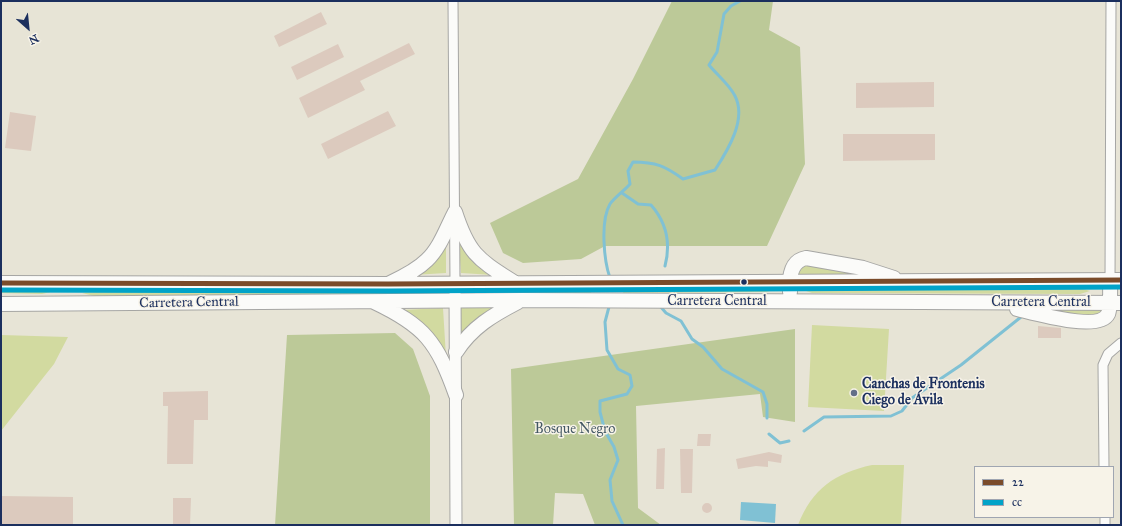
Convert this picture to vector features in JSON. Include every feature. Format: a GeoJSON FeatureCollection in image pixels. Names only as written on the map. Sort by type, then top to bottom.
{"type":"FeatureCollection","features":[{"type":"Feature","properties":{"kind":"highway"},"geometry":{"type":"LineString","coordinates":[[455,212],[463,236],[472,251],[485,263],[515,283]]}},
{"type":"Feature","properties":{"kind":"highway"},"geometry":{"type":"LineString","coordinates":[[388,284],[411,272],[427,260],[438,245],[455,212]]}},
{"type":"Feature","properties":{"kind":"highway"},"geometry":{"type":"LineString","coordinates":[[790,302],[790,283],[794,265],[797,261],[806,258],[863,268],[905,282]]}},
{"type":"Feature","properties":{"kind":"highway"},"geometry":{"type":"LineString","coordinates":[[998,303],[1028,312],[1090,323],[1104,319],[1109,313],[1115,303],[1116,280]]}},
{"type":"Feature","properties":{"kind":"highway","name":"Carretera Central"},"geometry":{"type":"LineString","coordinates":[[1,283],[790,283],[1116,280]]}},
{"type":"Feature","properties":{"kind":"highway"},"geometry":{"type":"LineString","coordinates":[[69,304],[72,284]]}},
{"type":"Feature","properties":{"kind":"highway"},"geometry":{"type":"LineString","coordinates":[[456,352],[465,338],[479,325],[522,300]]}},
{"type":"Feature","properties":{"kind":"highway","name":"Carretera Central"},"geometry":{"type":"LineString","coordinates":[[1,304],[522,300],[1115,303]]}},
{"type":"Feature","properties":{"kind":"highway"},"geometry":{"type":"LineString","coordinates":[[370,301],[395,312],[416,325],[433,344],[447,368],[456,395]]}},
{"type":"Feature","properties":{"kind":"street"},"geometry":{"type":"LineString","coordinates":[[453,1],[456,301],[456,525]]}},
{"type":"Feature","properties":{"kind":"street"},"geometry":{"type":"LineString","coordinates":[[1111,1],[1116,280]]}},
{"type":"Feature","properties":{"kind":"street"},"geometry":{"type":"LineString","coordinates":[[1104,466],[1103,366],[1108,354],[1121,343]]}},
{"type":"Feature","properties":{"kind":"green space"},"geometry":{"type":"Polygon","coordinates":[[[672,1],[773,1],[769,30],[800,47],[805,164],[767,246],[605,246],[581,259],[523,263],[503,253],[490,223],[578,179],[633,79],[672,1]]]}},
{"type":"Feature","properties":{"kind":"green space"},"geometry":{"type":"Polygon","coordinates":[[[458,235],[493,275],[461,273],[458,235]]]}},
{"type":"Feature","properties":{"kind":"green space"},"geometry":{"type":"Polygon","coordinates":[[[446,241],[446,273],[413,275],[446,241]]]}},
{"type":"Feature","properties":{"kind":"green space"},"geometry":{"type":"Polygon","coordinates":[[[802,264],[867,274],[796,274],[802,264]]]}},
{"type":"Feature","properties":{"kind":"green space"},"geometry":{"type":"Polygon","coordinates":[[[624,288],[773,290],[766,292],[623,293],[624,288]]]}},
{"type":"Feature","properties":{"kind":"green space"},"geometry":{"type":"Polygon","coordinates":[[[812,288],[1080,288],[1090,291],[1080,294],[812,293],[806,291],[812,288]]]}},
{"type":"Feature","properties":{"kind":"green space"},"geometry":{"type":"Polygon","coordinates":[[[591,289],[591,294],[518,294],[591,289]]]}},
{"type":"Feature","properties":{"kind":"green space"},"geometry":{"type":"Polygon","coordinates":[[[1,290],[55,291],[42,294],[1,293],[1,290]]]}},
{"type":"Feature","properties":{"kind":"green space"},"geometry":{"type":"Polygon","coordinates":[[[420,290],[428,292],[420,295],[94,296],[82,293],[95,292],[420,290]]]}},
{"type":"Feature","properties":{"kind":"green space"},"geometry":{"type":"Polygon","coordinates":[[[497,306],[460,336],[461,307],[497,306]]]}},
{"type":"Feature","properties":{"kind":"green space"},"geometry":{"type":"Polygon","coordinates":[[[1100,306],[1103,311],[1096,319],[1032,308],[1100,306]]]}},
{"type":"Feature","properties":{"kind":"green space"},"geometry":{"type":"Polygon","coordinates":[[[443,308],[446,357],[401,310],[443,308]]]}},
{"type":"Feature","properties":{"kind":"green space"},"geometry":{"type":"Polygon","coordinates":[[[812,325],[889,329],[884,411],[808,407],[812,325]]]}},
{"type":"Feature","properties":{"kind":"green space","name":"Bosque Negro"},"geometry":{"type":"Polygon","coordinates":[[[795,329],[795,422],[763,417],[760,394],[636,406],[638,508],[661,525],[595,525],[583,494],[555,493],[553,525],[514,525],[511,369],[795,329]]]}},
{"type":"Feature","properties":{"kind":"green space"},"geometry":{"type":"Polygon","coordinates":[[[395,333],[413,349],[430,396],[430,525],[275,525],[287,335],[395,333]]]}},
{"type":"Feature","properties":{"kind":"green space"},"geometry":{"type":"Polygon","coordinates":[[[1,335],[68,337],[54,364],[1,431],[1,335]]]}},
{"type":"Feature","properties":{"kind":"green space"},"geometry":{"type":"Polygon","coordinates":[[[872,465],[904,465],[901,525],[798,525],[810,502],[826,484],[859,468],[872,465]]]}},
{"type":"Feature","properties":{"kind":"water"},"geometry":{"type":"Polygon","coordinates":[[[741,502],[776,504],[775,523],[740,520],[741,502]]]}},
{"type":"Feature","properties":{"kind":"building"},"geometry":{"type":"Polygon","coordinates":[[[321,12],[327,24],[279,47],[274,36],[321,12]]]}},
{"type":"Feature","properties":{"kind":"building"},"geometry":{"type":"Polygon","coordinates":[[[409,43],[415,54],[360,81],[365,90],[308,118],[299,98],[409,43]]]}},
{"type":"Feature","properties":{"kind":"building"},"geometry":{"type":"Polygon","coordinates":[[[338,44],[344,57],[297,80],[291,67],[338,44]]]}},
{"type":"Feature","properties":{"kind":"building"},"geometry":{"type":"Polygon","coordinates":[[[934,82],[934,107],[856,108],[856,83],[934,82]]]}},
{"type":"Feature","properties":{"kind":"building"},"geometry":{"type":"Polygon","coordinates":[[[388,111],[396,126],[328,159],[321,144],[388,111]]]}},
{"type":"Feature","properties":{"kind":"building"},"geometry":{"type":"Polygon","coordinates":[[[10,112],[36,116],[31,151],[5,148],[10,112]]]}},
{"type":"Feature","properties":{"kind":"building"},"geometry":{"type":"Polygon","coordinates":[[[843,134],[935,134],[935,160],[843,161],[843,134]]]}},
{"type":"Feature","properties":{"kind":"building"},"geometry":{"type":"Polygon","coordinates":[[[1038,326],[1061,328],[1061,338],[1038,338],[1038,326]]]}},
{"type":"Feature","properties":{"kind":"building"},"geometry":{"type":"Polygon","coordinates":[[[208,391],[208,420],[194,420],[193,464],[167,464],[168,406],[163,406],[163,392],[208,391]]]}},
{"type":"Feature","properties":{"kind":"building"},"geometry":{"type":"Polygon","coordinates":[[[698,434],[711,434],[710,446],[697,446],[698,434]]]}},
{"type":"Feature","properties":{"kind":"building"},"geometry":{"type":"Polygon","coordinates":[[[665,448],[664,489],[656,489],[657,449],[665,448]]]}},
{"type":"Feature","properties":{"kind":"building"},"geometry":{"type":"Polygon","coordinates":[[[680,449],[693,449],[692,493],[681,493],[680,449]]]}},
{"type":"Feature","properties":{"kind":"building"},"geometry":{"type":"Polygon","coordinates":[[[769,452],[782,455],[781,463],[768,461],[768,467],[756,466],[738,469],[736,459],[769,452]]]}},
{"type":"Feature","properties":{"kind":"building"},"geometry":{"type":"Polygon","coordinates":[[[1,496],[73,497],[73,525],[1,525],[1,496]]]}},
{"type":"Feature","properties":{"kind":"building"},"geometry":{"type":"Polygon","coordinates":[[[173,498],[191,498],[190,525],[173,525],[173,498]]]}},
{"type":"Feature","properties":{"kind":"building"},"geometry":{"type":"Polygon","coordinates":[[[705,503],[709,503],[711,504],[711,512],[705,513],[702,510],[702,506],[705,503]]]}},
{"type":"Feature","properties":{"kind":"waterway"},"geometry":{"type":"LineString","coordinates":[[610,278],[606,262],[604,241],[605,220],[610,204],[630,184],[628,171],[633,162],[648,163],[660,166],[683,179],[715,170],[730,144],[737,124],[739,114],[738,105],[730,88],[709,65],[717,52],[724,14],[731,6],[740,1]]}},
{"type":"Feature","properties":{"kind":"waterway"},"geometry":{"type":"LineString","coordinates":[[622,193],[638,204],[651,205],[660,218],[664,226],[667,241],[667,257],[665,266]]}},
{"type":"Feature","properties":{"kind":"waterway"},"geometry":{"type":"LineString","coordinates":[[610,303],[605,322],[607,350],[618,369],[630,375],[632,386],[627,394],[600,401],[600,412],[605,431],[614,447],[618,460],[610,480],[612,501],[623,525]]}},
{"type":"Feature","properties":{"kind":"waterway"},"geometry":{"type":"LineString","coordinates":[[660,306],[666,313],[681,321],[692,339],[703,347],[722,369],[763,392],[767,404],[767,418]]}},
{"type":"Feature","properties":{"kind":"waterway"},"geometry":{"type":"LineString","coordinates":[[804,431],[824,417],[891,416],[902,411],[912,398],[961,365],[1021,317]]}},
{"type":"Feature","properties":{"kind":"waterway"},"geometry":{"type":"LineString","coordinates":[[769,434],[780,443],[789,441]]}},
{"type":"Feature","properties":{"kind":"transit line","name":"22"},"geometry":{"type":"LineString","coordinates":[[1,283],[388,284],[1121,280]]}},
{"type":"Feature","properties":{"kind":"transit line","name":"cc"},"geometry":{"type":"LineString","coordinates":[[1,290],[388,291],[1121,287]]}},
{"type":"Feature","properties":{"kind":"place","name":"Canchas de Frontenis Ciego de Ávila"},"geometry":{"type":"Point","coordinates":[854,393]}}]}
